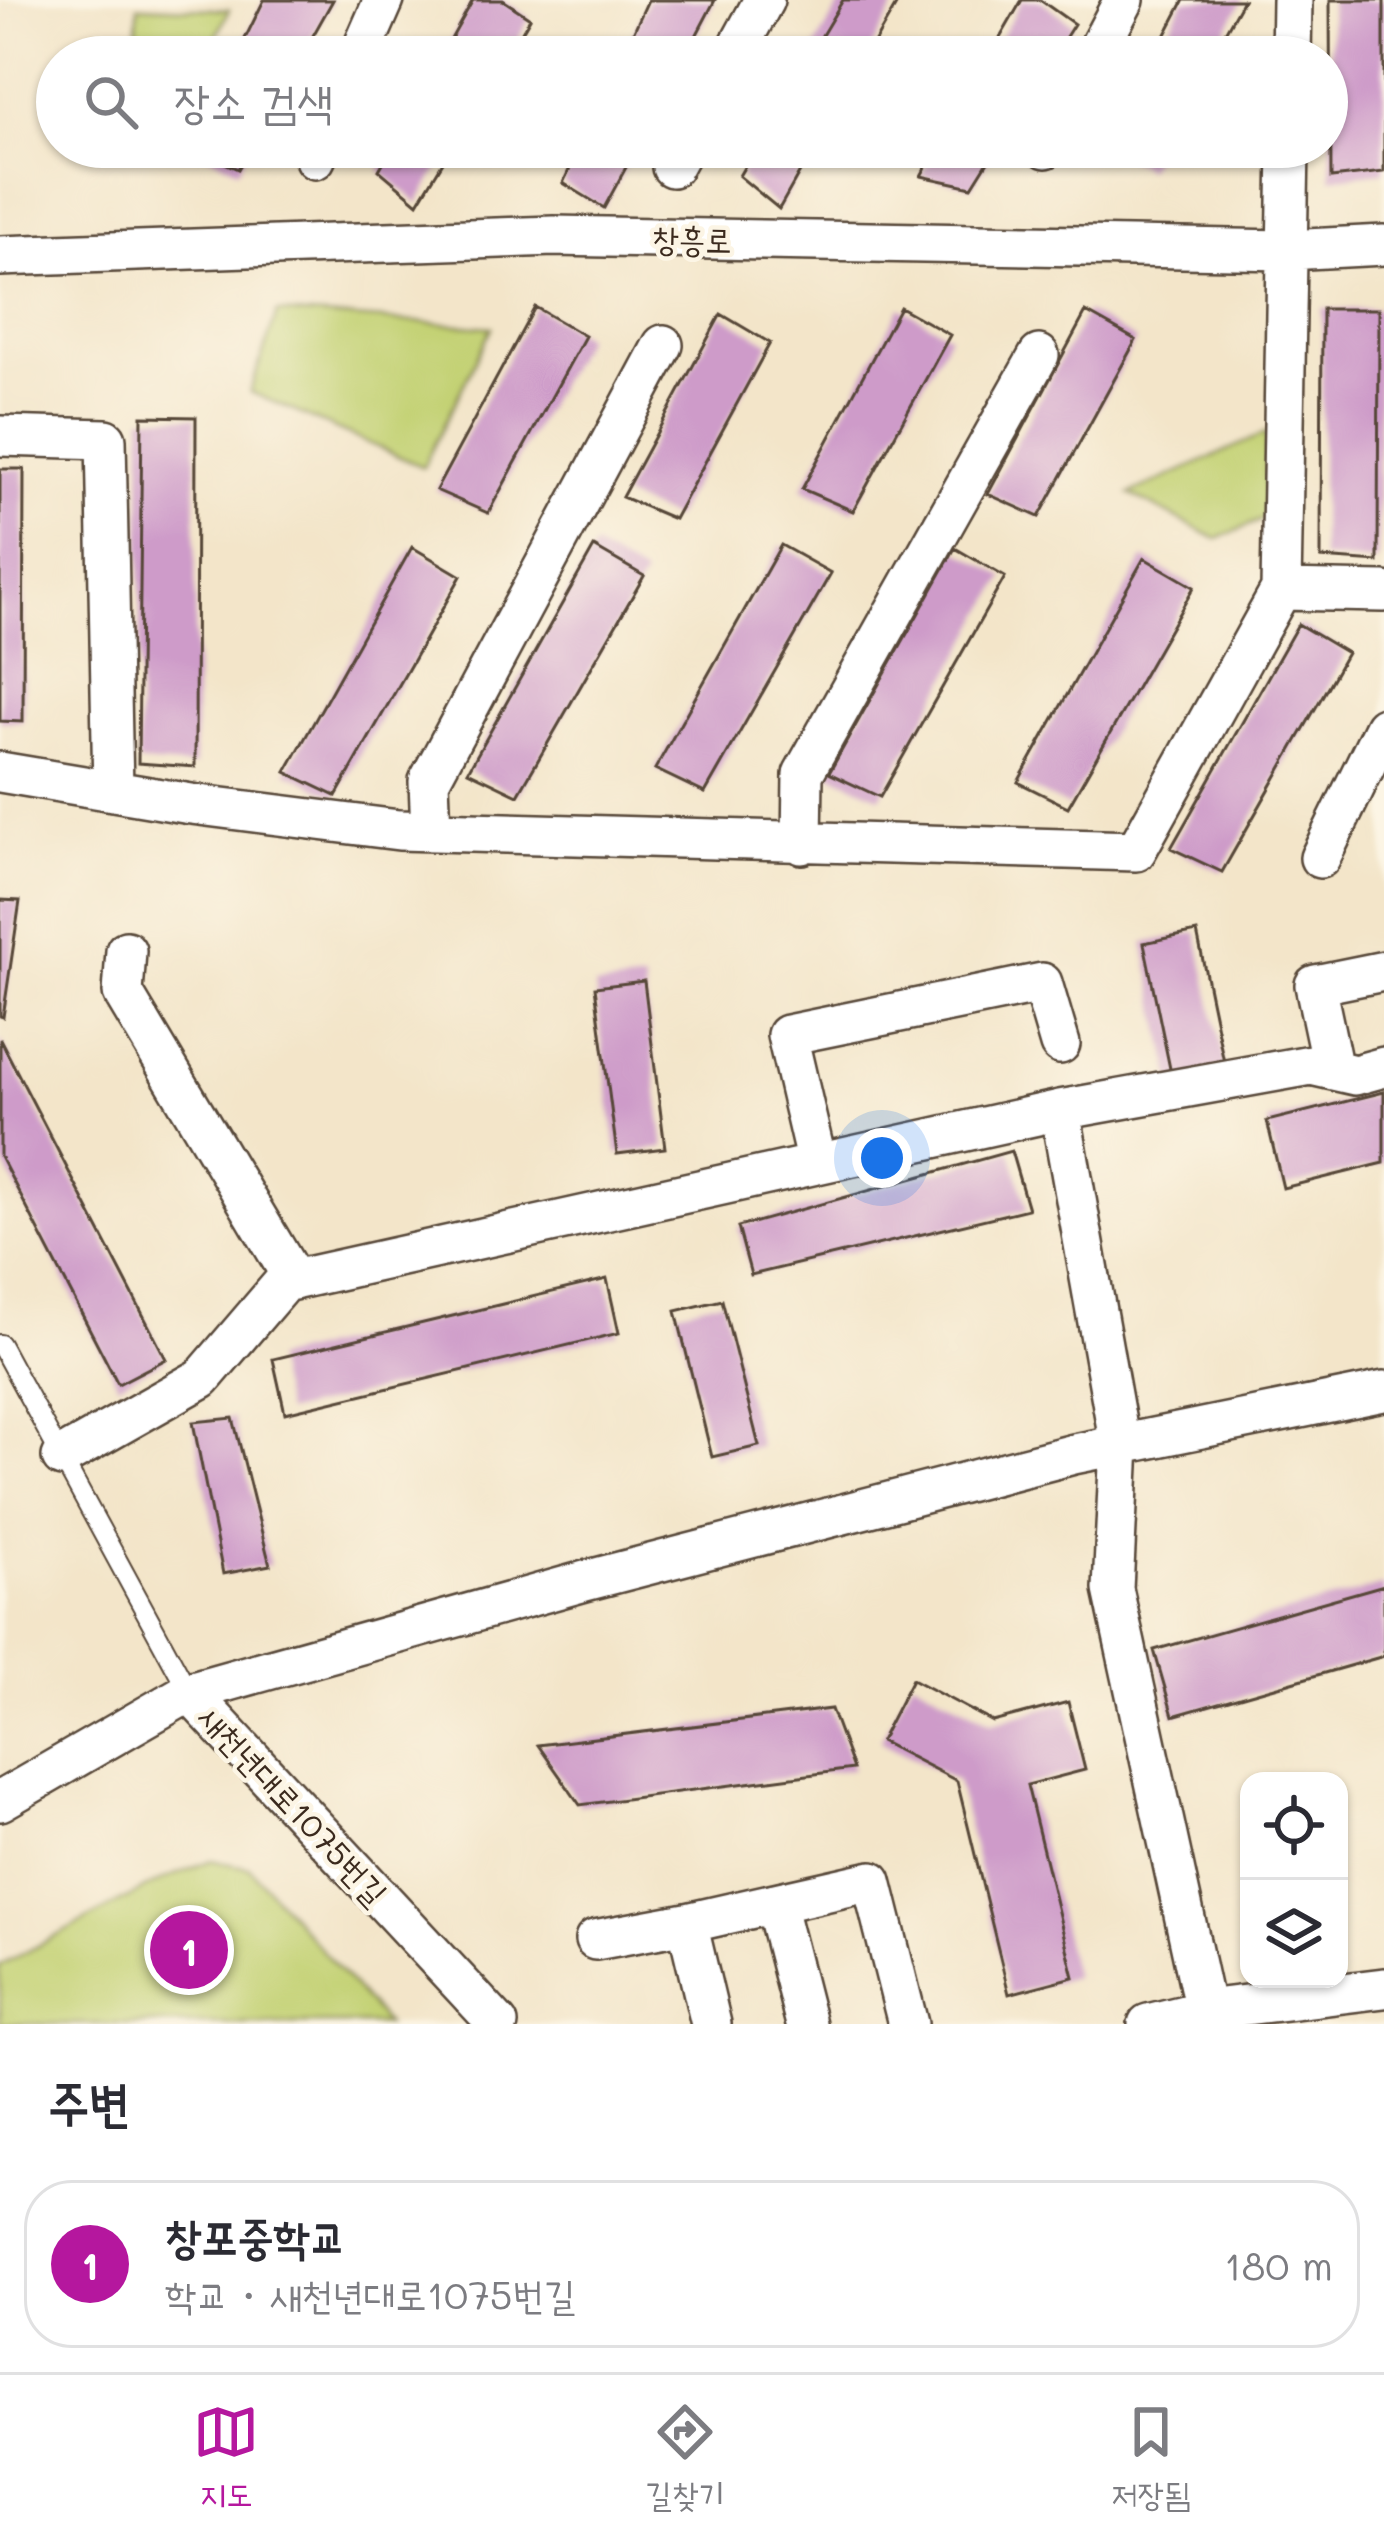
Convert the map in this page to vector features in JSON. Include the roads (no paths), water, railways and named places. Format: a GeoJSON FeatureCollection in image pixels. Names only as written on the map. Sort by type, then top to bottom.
{"type":"FeatureCollection","features":[{"type":"Feature","properties":{"kind":"street"},"geometry":{"type":"LineString","coordinates":[[368,36],[384,0]]}},
{"type":"Feature","properties":{"kind":"street"},"geometry":{"type":"LineString","coordinates":[[744,36],[764,0]]}},
{"type":"Feature","properties":{"kind":"street"},"geometry":{"type":"LineString","coordinates":[[1105,36],[1124,0]]}},
{"type":"Feature","properties":{"kind":"street"},"geometry":{"type":"LineString","coordinates":[[1291,36],[1292,0]]}},
{"type":"Feature","properties":{"kind":"street"},"geometry":{"type":"LineString","coordinates":[[0,772],[214,807],[431,831],[1136,851],[1281,590],[1289,168]]}},
{"type":"Feature","properties":{"kind":"street","name":"창흥로"},"geometry":{"type":"LineString","coordinates":[[0,256],[554,236],[1287,250],[1384,245]]}},
{"type":"Feature","properties":{"kind":"street"},"geometry":{"type":"LineString","coordinates":[[431,831],[429,781],[663,345]]}},
{"type":"Feature","properties":{"kind":"street"},"geometry":{"type":"LineString","coordinates":[[802,844],[803,774],[1039,355]]}},
{"type":"Feature","properties":{"kind":"street"},"geometry":{"type":"LineString","coordinates":[[0,436],[106,439],[113,791]]}},
{"type":"Feature","properties":{"kind":"street"},"geometry":{"type":"LineString","coordinates":[[1281,590],[1384,592]]}},
{"type":"Feature","properties":{"kind":"street"},"geometry":{"type":"LineString","coordinates":[[1320,858],[1384,727]]}},
{"type":"Feature","properties":{"kind":"street"},"geometry":{"type":"LineString","coordinates":[[126,951],[123,993],[294,1280]]}},
{"type":"Feature","properties":{"kind":"street"},"geometry":{"type":"LineString","coordinates":[[1334,1070],[1315,985],[1384,971]]}},
{"type":"Feature","properties":{"kind":"street"},"geometry":{"type":"LineString","coordinates":[[817,1164],[787,1035],[1042,982],[1060,1044]]}},
{"type":"Feature","properties":{"kind":"street"},"geometry":{"type":"LineString","coordinates":[[62,1457],[202,1378],[284,1282],[1060,1110],[1311,1065],[1355,1075],[1384,1067]]}},
{"type":"Feature","properties":{"kind":"street"},"geometry":{"type":"LineString","coordinates":[[1060,1110],[1120,1445],[1113,1589],[1206,2017]]}},
{"type":"Feature","properties":{"kind":"street"},"geometry":{"type":"LineString","coordinates":[[189,1692],[585,1581],[1120,1445],[1384,1391]]}},
{"type":"Feature","properties":{"kind":"street","name":"새천년대로1075번길"},"geometry":{"type":"LineString","coordinates":[[0,1802],[189,1692],[498,2024]]}},
{"type":"Feature","properties":{"kind":"street"},"geometry":{"type":"LineString","coordinates":[[595,1940],[872,1881],[908,2024]]}},
{"type":"Feature","properties":{"kind":"street"},"geometry":{"type":"LineString","coordinates":[[776,1903],[806,2024]]}},
{"type":"Feature","properties":{"kind":"street"},"geometry":{"type":"LineString","coordinates":[[687,1923],[711,2024]]}},
{"type":"Feature","properties":{"kind":"street"},"geometry":{"type":"LineString","coordinates":[[1148,2024],[1384,1988]]}},
{"type":"Feature","properties":{"kind":"lane"},"geometry":{"type":"LineString","coordinates":[[0,1344],[189,1692]]}},
{"type":"Feature","properties":{"kind":"place","name":"창포중학교"},"geometry":{"type":"Point","coordinates":[189,1950]}}]}
